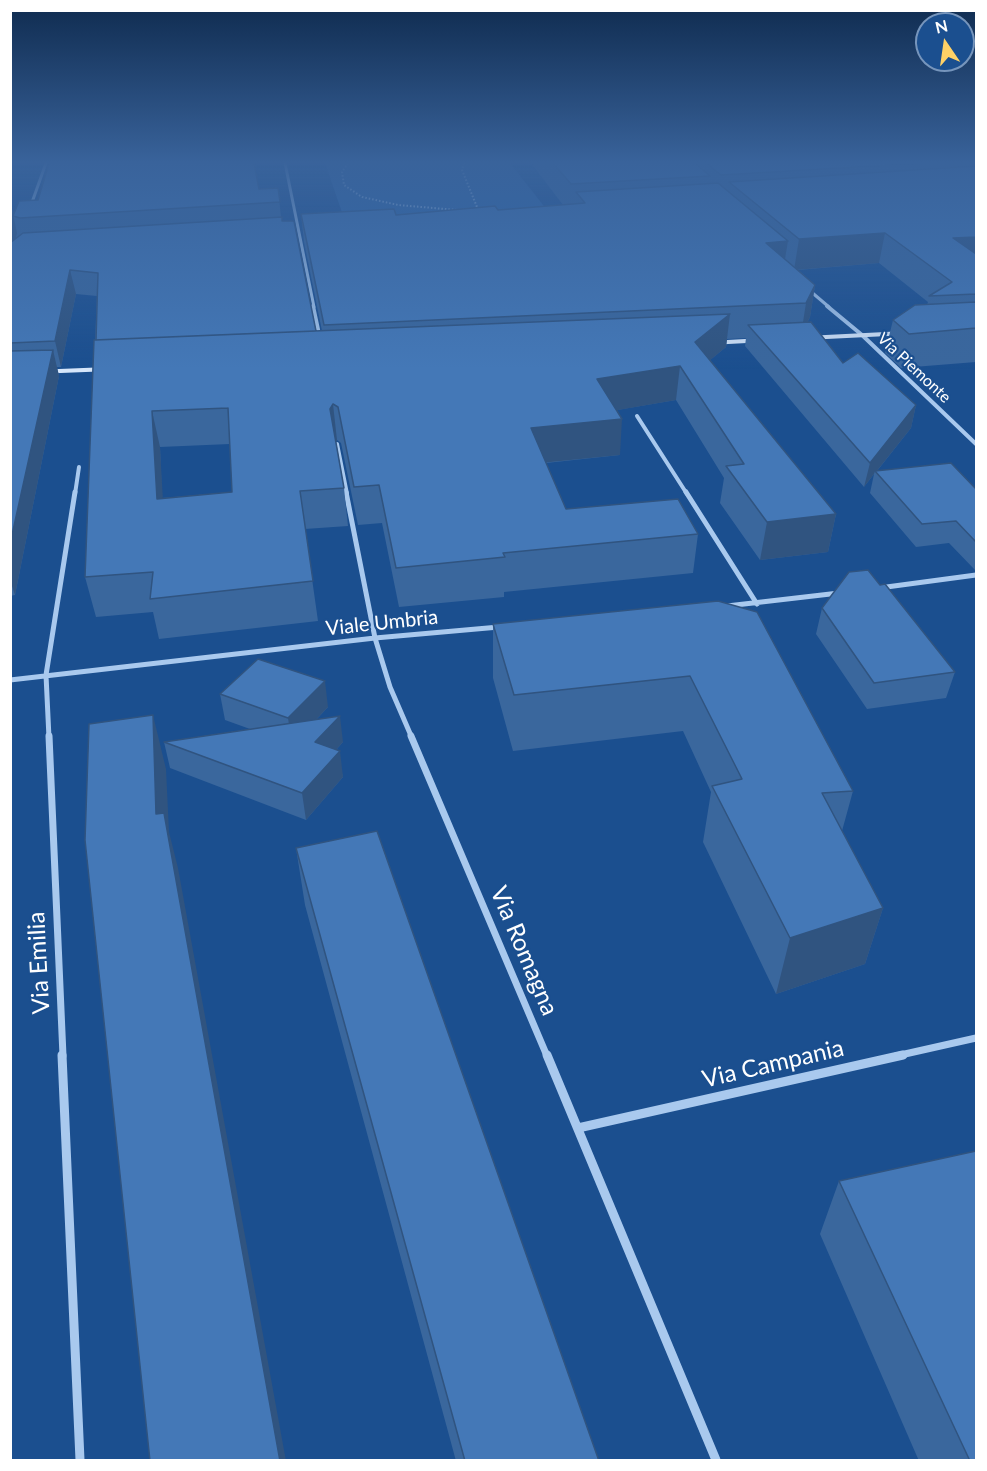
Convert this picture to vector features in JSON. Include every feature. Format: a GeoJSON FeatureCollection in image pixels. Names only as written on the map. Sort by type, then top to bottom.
{"type":"FeatureCollection","features":[{"type":"Feature","properties":{"kind":"street"},"geometry":{"type":"LineString","coordinates":[[300,232],[321,344]]}},
{"type":"Feature","properties":{"kind":"street"},"geometry":{"type":"LineString","coordinates":[[289,237],[301,236]]}},
{"type":"Feature","properties":{"kind":"street","name":"Via Piemonte"},"geometry":{"type":"LineString","coordinates":[[801,282],[862,335],[976,444]]}},
{"type":"Feature","properties":{"kind":"street"},"geometry":{"type":"LineString","coordinates":[[791,339],[919,333]]}},
{"type":"Feature","properties":{"kind":"street"},"geometry":{"type":"LineString","coordinates":[[697,343],[767,340]]}},
{"type":"Feature","properties":{"kind":"street"},"geometry":{"type":"LineString","coordinates":[[10,373],[115,369]]}},
{"type":"Feature","properties":{"kind":"street"},"geometry":{"type":"LineString","coordinates":[[637,416],[758,604]]}},
{"type":"Feature","properties":{"kind":"street","name":"Via Romagna"},"geometry":{"type":"LineString","coordinates":[[337,444],[375,638],[390,687],[578,1128],[716,1461]]}},
{"type":"Feature","properties":{"kind":"street","name":"Via Emilia"},"geometry":{"type":"LineString","coordinates":[[79,467],[45,675],[81,1461]]}},
{"type":"Feature","properties":{"kind":"street"},"geometry":{"type":"LineString","coordinates":[[873,589],[976,575]]}},
{"type":"Feature","properties":{"kind":"street"},"geometry":{"type":"LineString","coordinates":[[723,607],[850,592]]}},
{"type":"Feature","properties":{"kind":"street","name":"Viale Umbria"},"geometry":{"type":"LineString","coordinates":[[10,680],[375,638],[502,627]]}},
{"type":"Feature","properties":{"kind":"street","name":"Via Campania"},"geometry":{"type":"LineString","coordinates":[[578,1128],[976,1038]]}},
{"type":"Feature","properties":{"kind":"building"},"geometry":{"type":"Polygon","coordinates":[[[296,232],[316,331],[96,340],[98,273],[70,270],[55,341],[10,343],[10,243],[23,233],[296,232]]]}},
{"type":"Feature","properties":{"kind":"building"},"geometry":{"type":"Polygon","coordinates":[[[305,232],[777,232],[788,241],[766,243],[815,285],[806,303],[324,325],[305,232]]]}},
{"type":"Feature","properties":{"kind":"building"},"geometry":{"type":"Polygon","coordinates":[[[790,232],[976,232],[976,237],[953,238],[976,254],[976,294],[929,296],[952,282],[885,233],[799,239],[790,232]]]}},
{"type":"Feature","properties":{"kind":"building"},"geometry":{"type":"Polygon","coordinates":[[[976,302],[976,328],[909,334],[893,320],[915,305],[976,302]]]}},
{"type":"Feature","properties":{"kind":"building"},"geometry":{"type":"Polygon","coordinates":[[[730,314],[695,342],[836,514],[767,522],[726,466],[744,464],[680,366],[597,379],[622,419],[531,428],[566,509],[678,499],[698,534],[503,553],[505,557],[396,568],[379,485],[354,487],[338,407],[333,404],[330,409],[344,488],[300,491],[313,581],[150,599],[153,572],[85,577],[94,340],[730,314]],[[228,408],[152,411],[157,499],[232,492],[228,408]]]}},
{"type":"Feature","properties":{"kind":"building"},"geometry":{"type":"Polygon","coordinates":[[[811,322],[843,363],[858,353],[916,405],[870,463],[748,325],[811,322]]]}},
{"type":"Feature","properties":{"kind":"building"},"geometry":{"type":"Polygon","coordinates":[[[53,350],[10,544],[10,351],[53,350]]]}},
{"type":"Feature","properties":{"kind":"building"},"geometry":{"type":"Polygon","coordinates":[[[951,463],[976,489],[976,542],[956,521],[922,524],[875,471],[951,463]]]}},
{"type":"Feature","properties":{"kind":"building"},"geometry":{"type":"Polygon","coordinates":[[[868,570],[880,585],[885,584],[955,672],[874,683],[822,608],[849,572],[868,570]]]}},
{"type":"Feature","properties":{"kind":"building"},"geometry":{"type":"Polygon","coordinates":[[[718,601],[757,612],[853,791],[822,793],[883,908],[790,938],[712,786],[742,779],[690,676],[514,695],[493,624],[718,601]]]}},
{"type":"Feature","properties":{"kind":"building"},"geometry":{"type":"Polygon","coordinates":[[[258,659],[325,681],[288,718],[220,694],[258,659]]]}},
{"type":"Feature","properties":{"kind":"building"},"geometry":{"type":"Polygon","coordinates":[[[153,715],[156,814],[164,813],[280,1461],[150,1461],[85,840],[89,724],[153,715]]]}},
{"type":"Feature","properties":{"kind":"building"},"geometry":{"type":"Polygon","coordinates":[[[340,716],[315,742],[340,751],[302,793],[164,742],[340,716]]]}},
{"type":"Feature","properties":{"kind":"building"},"geometry":{"type":"Polygon","coordinates":[[[377,831],[599,1461],[465,1461],[296,848],[377,831]]]}},
{"type":"Feature","properties":{"kind":"building"},"geometry":{"type":"Polygon","coordinates":[[[976,1151],[976,1461],[970,1461],[839,1181],[976,1151]]]}}]}
